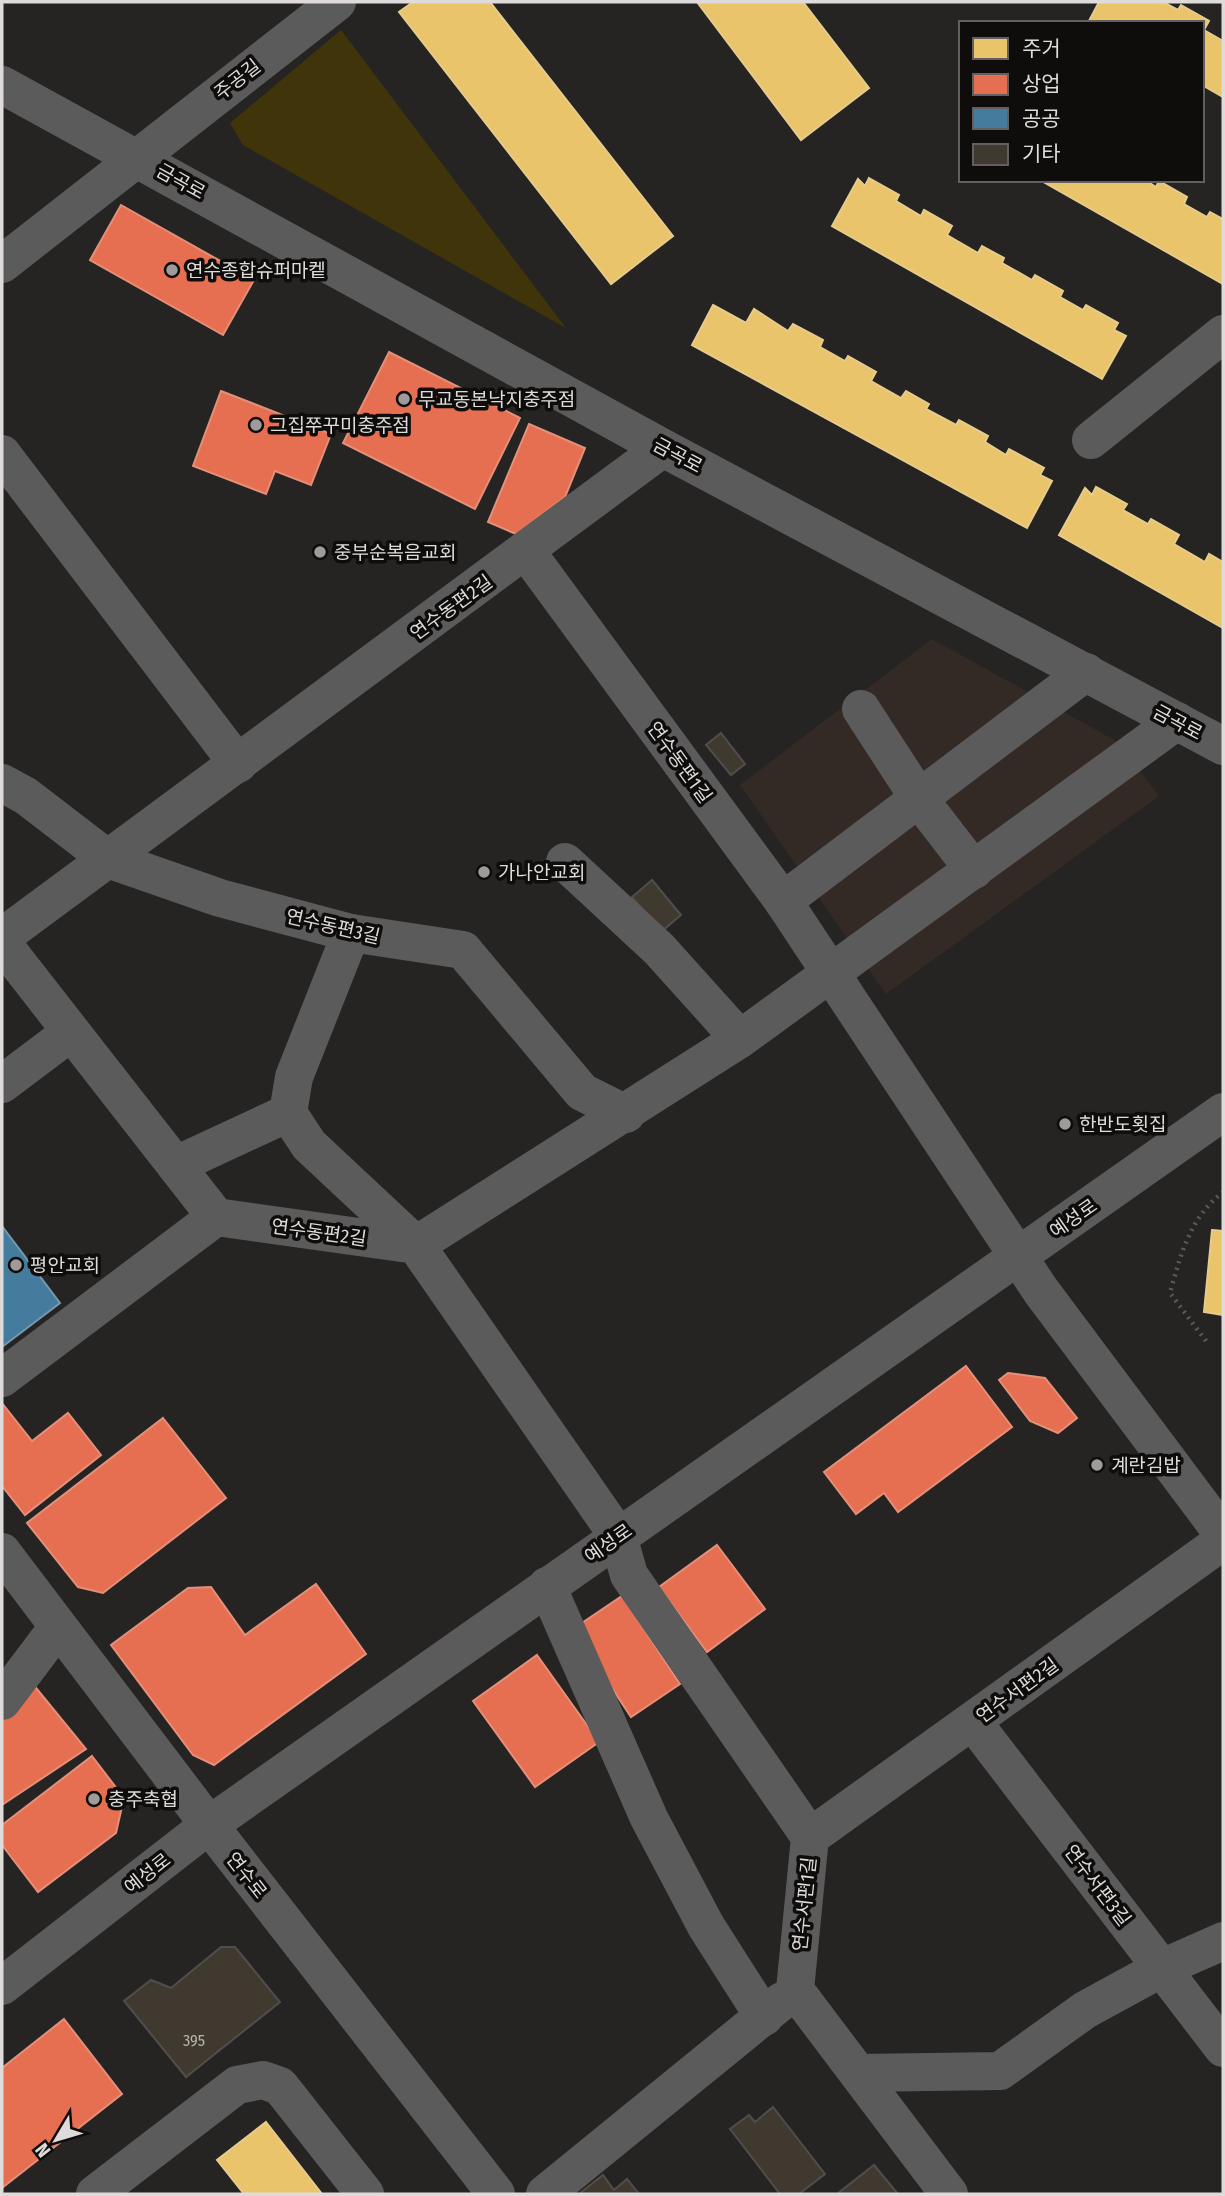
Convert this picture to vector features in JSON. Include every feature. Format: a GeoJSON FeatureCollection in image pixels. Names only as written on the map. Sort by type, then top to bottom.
{"type":"FeatureCollection","features":[{"type":"Feature","properties":{"kind":"street","name":"주공길"},"geometry":{"type":"LineString","coordinates":[[137,156],[337,2]]}},
{"type":"Feature","properties":{"kind":"street","name":"금곡로"},"geometry":{"type":"LineString","coordinates":[[2,85],[137,156],[663,448],[1223,746]]}},
{"type":"Feature","properties":{"kind":"street","name":"금곡로"},"geometry":{"type":"LineString","coordinates":[[2,264],[137,156]]}},
{"type":"Feature","properties":{"kind":"street"},"geometry":{"type":"LineString","coordinates":[[1091,440],[1223,334]]}},
{"type":"Feature","properties":{"kind":"street","name":"연수동편2길"},"geometry":{"type":"LineString","coordinates":[[2,937],[663,448]]}},
{"type":"Feature","properties":{"kind":"street"},"geometry":{"type":"LineString","coordinates":[[2,454],[238,764]]}},
{"type":"Feature","properties":{"kind":"street","name":"연수동편1길"},"geometry":{"type":"LineString","coordinates":[[526,551],[783,901],[1018,1257]]}},
{"type":"Feature","properties":{"kind":"street"},"geometry":{"type":"LineString","coordinates":[[783,901],[1086,672]]}},
{"type":"Feature","properties":{"kind":"street"},"geometry":{"type":"LineString","coordinates":[[861,709],[920,800],[974,870]]}},
{"type":"Feature","properties":{"kind":"street"},"geometry":{"type":"LineString","coordinates":[[416,1245],[626,1114],[740,1039],[833,974],[1177,721]]}},
{"type":"Feature","properties":{"kind":"street","name":"연수동편3길"},"geometry":{"type":"LineString","coordinates":[[2,783],[26,796],[108,859],[220,898],[351,933],[463,950],[582,1092],[626,1114]]}},
{"type":"Feature","properties":{"kind":"street"},"geometry":{"type":"LineString","coordinates":[[565,862],[659,949],[740,1039]]}},
{"type":"Feature","properties":{"kind":"street"},"geometry":{"type":"LineString","coordinates":[[351,933],[295,1077],[288,1113],[309,1145],[416,1245],[618,1536]]}},
{"type":"Feature","properties":{"kind":"street"},"geometry":{"type":"LineString","coordinates":[[2,943],[216,1217],[2,1378]]}},
{"type":"Feature","properties":{"kind":"street"},"geometry":{"type":"LineString","coordinates":[[2,1084],[71,1032]]}},
{"type":"Feature","properties":{"kind":"street","name":"예성로"},"geometry":{"type":"LineString","coordinates":[[2,1986],[209,1825],[1223,1112]]}},
{"type":"Feature","properties":{"kind":"street"},"geometry":{"type":"LineString","coordinates":[[176,1165],[288,1113]]}},
{"type":"Feature","properties":{"kind":"street","name":"연수동편2길"},"geometry":{"type":"LineString","coordinates":[[216,1217],[416,1245]]}},
{"type":"Feature","properties":{"kind":"street"},"geometry":{"type":"LineString","coordinates":[[1018,1257],[1223,1534]]}},
{"type":"Feature","properties":{"kind":"street","name":"연수서편1길"},"geometry":{"type":"LineString","coordinates":[[618,1536],[629,1575],[810,1837],[795,1990]]}},
{"type":"Feature","properties":{"kind":"street","name":"연수서편2길"},"geometry":{"type":"LineString","coordinates":[[810,1837],[1223,1541]]}},
{"type":"Feature","properties":{"kind":"street","name":"연수로"},"geometry":{"type":"LineString","coordinates":[[2,1552],[209,1825],[496,2194]]}},
{"type":"Feature","properties":{"kind":"street"},"geometry":{"type":"LineString","coordinates":[[547,1586],[649,1818],[706,1926],[764,2017]]}},
{"type":"Feature","properties":{"kind":"street"},"geometry":{"type":"LineString","coordinates":[[2,1701],[58,1627]]}},
{"type":"Feature","properties":{"kind":"street","name":"연수서편3길"},"geometry":{"type":"LineString","coordinates":[[973,1722],[1223,2048]]}},
{"type":"Feature","properties":{"kind":"street"},"geometry":{"type":"LineString","coordinates":[[858,2073],[1000,2071],[1085,2010],[1162,1968],[1223,1941]]}},
{"type":"Feature","properties":{"kind":"street"},"geometry":{"type":"LineString","coordinates":[[545,2194],[795,1990],[949,2194]]}},
{"type":"Feature","properties":{"kind":"street"},"geometry":{"type":"LineString","coordinates":[[95,2194],[237,2085],[264,2080],[280,2086],[365,2194]]}},
{"type":"Feature","properties":{"kind":"path"},"geometry":{"type":"LineString","coordinates":[[1206,1341],[1170,1293],[1181,1251],[1193,1224],[1223,1192]]}},
{"type":"Feature","properties":{"kind":"shaded area"},"geometry":{"type":"Polygon","coordinates":[[[341,30],[566,328],[243,145],[230,123],[341,30]]]}},
{"type":"Feature","properties":{"kind":"shaded area"},"geometry":{"type":"Polygon","coordinates":[[[932,639],[1118,742],[1159,796],[886,994],[740,785],[932,639]]]}},
{"type":"Feature","properties":{"kind":"building: 주거"},"geometry":{"type":"Polygon","coordinates":[[[413,2],[490,2],[673,236],[611,284],[399,12],[413,2]]]}},
{"type":"Feature","properties":{"kind":"building: 주거"},"geometry":{"type":"Polygon","coordinates":[[[697,2],[803,2],[869,88],[801,140],[697,2]]]}},
{"type":"Feature","properties":{"kind":"building: 주거"},"geometry":{"type":"Polygon","coordinates":[[[1099,2],[1163,2],[1178,10],[1181,5],[1209,21],[1204,30],[1204,21],[1089,21],[1099,2]]]}},
{"type":"Feature","properties":{"kind":"building: 주거"},"geometry":{"type":"Polygon","coordinates":[[[1204,30],[1223,41],[1223,97],[1204,86],[1204,30]]]}},
{"type":"Feature","properties":{"kind":"building: 주거"},"geometry":{"type":"Polygon","coordinates":[[[869,178],[899,195],[896,201],[921,216],[924,210],[952,226],[947,235],[978,253],[982,246],[1004,258],[1002,263],[1032,280],[1035,275],[1063,291],[1060,297],[1083,310],[1086,305],[1118,323],[1114,330],[1126,336],[1102,379],[832,226],[858,179],[865,186],[869,178]]]}},
{"type":"Feature","properties":{"kind":"building: 주거"},"geometry":{"type":"Polygon","coordinates":[[[1044,182],[1148,182],[1156,187],[1161,182],[1187,197],[1184,204],[1207,217],[1210,212],[1223,219],[1223,284],[1044,182]]]}},
{"type":"Feature","properties":{"kind":"building: 주거"},"geometry":{"type":"Polygon","coordinates":[[[713,305],[746,323],[754,309],[788,331],[793,324],[823,340],[820,347],[845,361],[848,356],[876,372],[871,381],[901,398],[906,391],[929,404],[926,409],[956,425],[959,420],[988,436],[985,442],[1006,455],[1009,449],[1044,468],[1040,475],[1052,481],[1027,528],[692,345],[713,305]]]}},
{"type":"Feature","properties":{"kind":"building: 주거"},"geometry":{"type":"Polygon","coordinates":[[[1096,487],[1127,504],[1123,510],[1148,524],[1151,519],[1179,535],[1174,544],[1205,562],[1209,554],[1223,562],[1223,628],[1059,535],[1085,488],[1092,495],[1096,487]]]}},
{"type":"Feature","properties":{"kind":"building: 주거"},"geometry":{"type":"Polygon","coordinates":[[[1212,1230],[1223,1231],[1223,1315],[1204,1312],[1212,1230]]]}},
{"type":"Feature","properties":{"kind":"building: 주거"},"geometry":{"type":"Polygon","coordinates":[[[266,2122],[322,2194],[244,2194],[217,2160],[266,2122]]]}},
{"type":"Feature","properties":{"kind":"building: 상업","name":"연수종합슈퍼마켙"},"geometry":{"type":"Polygon","coordinates":[[[121,205],[254,280],[223,335],[90,260],[121,205]]]}},
{"type":"Feature","properties":{"kind":"building: 상업"},"geometry":{"type":"Polygon","coordinates":[[[389,352],[520,418],[475,509],[343,443],[389,352]]]}},
{"type":"Feature","properties":{"kind":"building: 상업"},"geometry":{"type":"Polygon","coordinates":[[[221,391],[331,434],[311,485],[275,471],[266,494],[193,466],[221,391]]]}},
{"type":"Feature","properties":{"kind":"building: 상업"},"geometry":{"type":"Polygon","coordinates":[[[529,424],[585,448],[565,497],[516,534],[488,522],[529,424]]]}},
{"type":"Feature","properties":{"kind":"building: 상업"},"geometry":{"type":"Polygon","coordinates":[[[966,1366],[1012,1427],[898,1512],[884,1493],[856,1514],[824,1472],[966,1366]]]}},
{"type":"Feature","properties":{"kind":"building: 상업"},"geometry":{"type":"Polygon","coordinates":[[[1008,1373],[1045,1378],[1077,1418],[1058,1433],[1030,1421],[999,1380],[1008,1373]]]}},
{"type":"Feature","properties":{"kind":"building: 상업"},"geometry":{"type":"Polygon","coordinates":[[[2,1403],[32,1441],[68,1413],[101,1455],[25,1515],[2,1486],[2,1403]]]}},
{"type":"Feature","properties":{"kind":"building: 상업"},"geometry":{"type":"Polygon","coordinates":[[[163,1418],[226,1498],[103,1593],[78,1587],[27,1523],[163,1418]]]}},
{"type":"Feature","properties":{"kind":"building: 상업"},"geometry":{"type":"Polygon","coordinates":[[[717,1545],[765,1609],[707,1652],[659,1587],[717,1545]]]}},
{"type":"Feature","properties":{"kind":"building: 상업"},"geometry":{"type":"Polygon","coordinates":[[[316,1584],[366,1654],[214,1765],[193,1755],[111,1645],[188,1588],[211,1587],[245,1635],[316,1584]]]}},
{"type":"Feature","properties":{"kind":"building: 상업"},"geometry":{"type":"Polygon","coordinates":[[[622,1596],[680,1684],[631,1717],[573,1629],[622,1596]]]}},
{"type":"Feature","properties":{"kind":"building: 상업"},"geometry":{"type":"Polygon","coordinates":[[[537,1655],[599,1742],[535,1787],[473,1701],[537,1655]]]}},
{"type":"Feature","properties":{"kind":"building: 상업"},"geometry":{"type":"Polygon","coordinates":[[[32,1683],[86,1749],[2,1805],[2,1720],[32,1683]]]}},
{"type":"Feature","properties":{"kind":"building: 상업"},"geometry":{"type":"Polygon","coordinates":[[[92,1756],[124,1798],[116,1833],[38,1892],[2,1845],[2,1825],[92,1756]]]}},
{"type":"Feature","properties":{"kind":"building: 상업"},"geometry":{"type":"Polygon","coordinates":[[[64,2019],[122,2094],[2,2188],[2,2068],[64,2019]]]}},
{"type":"Feature","properties":{"kind":"building: 공공","name":"평안교회"},"geometry":{"type":"Polygon","coordinates":[[[2,1226],[60,1303],[2,1347],[2,1226]]]}},
{"type":"Feature","properties":{"kind":"building: 기타"},"geometry":{"type":"Polygon","coordinates":[[[721,733],[745,764],[731,775],[706,745],[721,733]]]}},
{"type":"Feature","properties":{"kind":"building: 기타"},"geometry":{"type":"Polygon","coordinates":[[[652,880],[681,915],[661,932],[632,897],[652,880]]]}},
{"type":"Feature","properties":{"kind":"building: 기타"},"geometry":{"type":"Polygon","coordinates":[[[221,1947],[235,1947],[280,2002],[186,2077],[124,2001],[151,1980],[171,1988],[221,1947]]]}},
{"type":"Feature","properties":{"kind":"building: 기타"},"geometry":{"type":"Polygon","coordinates":[[[773,2107],[825,2174],[799,2194],[780,2194],[730,2129],[749,2115],[755,2122],[773,2107]]]}},
{"type":"Feature","properties":{"kind":"building: 기타"},"geometry":{"type":"Polygon","coordinates":[[[874,2165],[898,2194],[837,2194],[874,2165]]]}},
{"type":"Feature","properties":{"kind":"building: 기타"},"geometry":{"type":"Polygon","coordinates":[[[603,2175],[614,2190],[627,2179],[639,2194],[579,2194],[603,2175]]]}},
{"type":"Feature","properties":{"kind":"place","name":"연수종합슈퍼마켙"},"geometry":{"type":"Point","coordinates":[172,270]}},
{"type":"Feature","properties":{"kind":"place","name":"무교동본낙지충주점"},"geometry":{"type":"Point","coordinates":[404,399]}},
{"type":"Feature","properties":{"kind":"place","name":"그집쭈꾸미충주점"},"geometry":{"type":"Point","coordinates":[256,425]}},
{"type":"Feature","properties":{"kind":"place","name":"중부순복음교회"},"geometry":{"type":"Point","coordinates":[320,552]}},
{"type":"Feature","properties":{"kind":"place","name":"가나안교회"},"geometry":{"type":"Point","coordinates":[484,872]}},
{"type":"Feature","properties":{"kind":"place","name":"한반도횟집"},"geometry":{"type":"Point","coordinates":[1065,1124]}},
{"type":"Feature","properties":{"kind":"place","name":"평안교회"},"geometry":{"type":"Point","coordinates":[16,1265]}},
{"type":"Feature","properties":{"kind":"place","name":"계란김밥"},"geometry":{"type":"Point","coordinates":[1097,1465]}},
{"type":"Feature","properties":{"kind":"place","name":"충주축협"},"geometry":{"type":"Point","coordinates":[94,1799]}}]}
